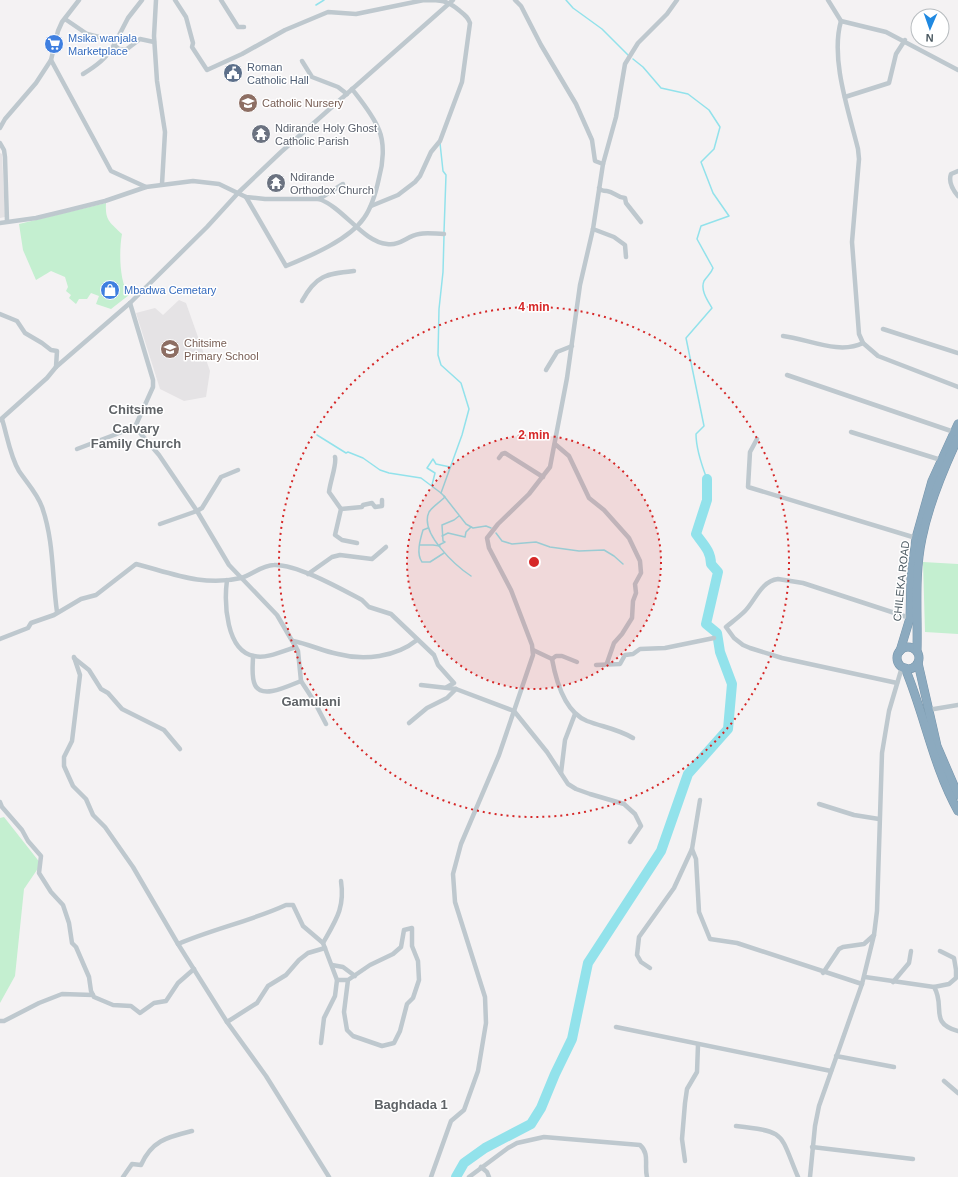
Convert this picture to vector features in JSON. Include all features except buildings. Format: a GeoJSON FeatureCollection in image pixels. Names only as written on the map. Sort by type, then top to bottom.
{"type":"FeatureCollection","features":[{"type":"Feature","properties":{"kind":"highway","name":"CHILEKA ROAD"},"geometry":{"type":"LineString","coordinates":[[958,424],[956,435],[933,496],[922,539],[919,558],[917,651],[919,657],[918,663],[937,746],[958,795]]}},
{"type":"Feature","properties":{"kind":"highway","name":"CHILEKA ROAD"},"geometry":{"type":"LineString","coordinates":[[956,435],[941,460],[925,502],[916,538],[911,578],[910,618],[898,659],[904,668],[914,690],[939,773],[958,811]]}},
{"type":"Feature","properties":{"kind":"highway"},"geometry":{"type":"LineString","coordinates":[[900,651],[908,647],[917,651]]}},
{"type":"Feature","properties":{"kind":"highway"},"geometry":{"type":"LineString","coordinates":[[904,668],[911,669],[918,663]]}},
{"type":"Feature","properties":{"kind":"street"},"geometry":{"type":"LineString","coordinates":[[0,128],[5,119],[36,83],[51,60],[58,31],[65,18],[79,0]]}},
{"type":"Feature","properties":{"kind":"street"},"geometry":{"type":"LineString","coordinates":[[83,74],[98,65],[109,54],[128,18],[142,0]]}},
{"type":"Feature","properties":{"kind":"street"},"geometry":{"type":"LineString","coordinates":[[156,0],[154,42],[157,81],[165,132],[162,184]]}},
{"type":"Feature","properties":{"kind":"street"},"geometry":{"type":"LineString","coordinates":[[175,0],[186,17],[193,43],[192,47],[207,70],[242,54],[285,30],[328,12],[356,14],[424,0],[452,1],[467,16],[470,23],[462,82],[440,141],[431,152],[420,176],[398,195],[371,206]]}},
{"type":"Feature","properties":{"kind":"street"},"geometry":{"type":"LineString","coordinates":[[221,0],[238,27],[244,27]]}},
{"type":"Feature","properties":{"kind":"street"},"geometry":{"type":"LineString","coordinates":[[515,0],[521,6],[541,45],[576,104],[592,140],[595,161],[603,164]]}},
{"type":"Feature","properties":{"kind":"street"},"geometry":{"type":"LineString","coordinates":[[431,1177],[452,1118],[462,1112],[466,1106],[478,1071],[487,1003],[469,951],[461,917],[456,907],[453,886],[454,869],[461,844],[499,755],[533,660],[534,650],[511,590],[489,548],[487,538],[498,524],[529,494],[550,466],[572,346],[580,285],[593,229],[603,164],[616,117],[627,59],[638,43],[667,14],[677,0]]}},
{"type":"Feature","properties":{"kind":"street"},"geometry":{"type":"LineString","coordinates":[[828,0],[841,21],[856,26],[886,32],[905,40],[958,70]]}},
{"type":"Feature","properties":{"kind":"street"},"geometry":{"type":"LineString","coordinates":[[57,612],[53,580],[51,539],[48,524],[39,500],[16,464],[1,420],[47,378],[56,367],[130,303],[207,227],[239,192],[352,89],[452,1]]}},
{"type":"Feature","properties":{"kind":"street"},"geometry":{"type":"LineString","coordinates":[[65,18],[87,34],[114,43],[120,50],[127,49],[140,39],[154,42]]}},
{"type":"Feature","properties":{"kind":"street"},"geometry":{"type":"LineString","coordinates":[[841,21],[837,42],[845,97],[858,149],[852,242],[859,334],[863,343],[878,356],[958,387]]}},
{"type":"Feature","properties":{"kind":"street"},"geometry":{"type":"LineString","coordinates":[[845,97],[889,83],[896,54],[905,40]]}},
{"type":"Feature","properties":{"kind":"street"},"geometry":{"type":"LineString","coordinates":[[51,60],[111,171],[146,187]]}},
{"type":"Feature","properties":{"kind":"street"},"geometry":{"type":"LineString","coordinates":[[302,61],[312,77],[338,87],[347,94]]}},
{"type":"Feature","properties":{"kind":"street"},"geometry":{"type":"LineString","coordinates":[[246,196],[286,266],[328,246],[357,227],[371,206],[382,167],[381,138],[379,129],[352,89]]}},
{"type":"Feature","properties":{"kind":"street"},"geometry":{"type":"LineString","coordinates":[[0,143],[6,157],[7,222]]}},
{"type":"Feature","properties":{"kind":"street"},"geometry":{"type":"LineString","coordinates":[[958,171],[951,174],[950,178],[951,184],[958,196]]}},
{"type":"Feature","properties":{"kind":"street"},"geometry":{"type":"LineString","coordinates":[[0,223],[36,218],[125,196],[146,187],[162,184],[202,181],[219,184],[246,196],[265,199],[319,199],[325,201],[367,236],[387,244],[400,243],[420,233],[444,234]]}},
{"type":"Feature","properties":{"kind":"street"},"geometry":{"type":"LineString","coordinates":[[319,199],[342,184]]}},
{"type":"Feature","properties":{"kind":"street"},"geometry":{"type":"LineString","coordinates":[[599,188],[602,191],[606,190],[612,192],[615,196],[625,198],[626,203],[641,222]]}},
{"type":"Feature","properties":{"kind":"street"},"geometry":{"type":"LineString","coordinates":[[593,229],[614,237],[624,245],[626,257]]}},
{"type":"Feature","properties":{"kind":"street"},"geometry":{"type":"LineString","coordinates":[[302,301],[316,280],[324,275],[354,271]]}},
{"type":"Feature","properties":{"kind":"street"},"geometry":{"type":"LineString","coordinates":[[77,449],[134,427],[153,387],[153,380],[130,303]]}},
{"type":"Feature","properties":{"kind":"street"},"geometry":{"type":"LineString","coordinates":[[0,314],[17,321],[25,333],[56,352],[56,367]]}},
{"type":"Feature","properties":{"kind":"street"},"geometry":{"type":"LineString","coordinates":[[883,329],[958,353]]}},
{"type":"Feature","properties":{"kind":"street"},"geometry":{"type":"LineString","coordinates":[[783,336],[800,338],[835,347],[855,347],[863,343]]}},
{"type":"Feature","properties":{"kind":"street"},"geometry":{"type":"LineString","coordinates":[[546,370],[557,352],[572,346]]}},
{"type":"Feature","properties":{"kind":"street"},"geometry":{"type":"LineString","coordinates":[[787,375],[956,435]]}},
{"type":"Feature","properties":{"kind":"street"},"geometry":{"type":"LineString","coordinates":[[134,427],[159,455],[198,511],[229,565],[277,614],[296,647],[299,657],[301,682],[314,701],[326,724]]}},
{"type":"Feature","properties":{"kind":"street"},"geometry":{"type":"LineString","coordinates":[[851,432],[941,460]]}},
{"type":"Feature","properties":{"kind":"street"},"geometry":{"type":"LineString","coordinates":[[758,439],[750,452],[748,487],[916,538]]}},
{"type":"Feature","properties":{"kind":"street"},"geometry":{"type":"LineString","coordinates":[[555,444],[570,456],[590,498],[604,510],[629,538],[640,561],[641,573],[635,584],[636,592],[633,601],[632,618],[622,634],[614,643],[606,663]]}},
{"type":"Feature","properties":{"kind":"street"},"geometry":{"type":"LineString","coordinates":[[499,458],[505,453],[543,477]]}},
{"type":"Feature","properties":{"kind":"street"},"geometry":{"type":"LineString","coordinates":[[335,457],[336,461],[331,474],[329,492],[341,509],[335,535],[342,540],[357,543]]}},
{"type":"Feature","properties":{"kind":"street"},"geometry":{"type":"LineString","coordinates":[[160,524],[198,511],[202,508],[221,477],[238,470]]}},
{"type":"Feature","properties":{"kind":"street"},"geometry":{"type":"LineString","coordinates":[[341,509],[362,507],[363,505],[372,503],[375,506],[382,506],[382,500]]}},
{"type":"Feature","properties":{"kind":"street"},"geometry":{"type":"LineString","coordinates":[[308,574],[332,557],[340,555],[372,559],[386,548]]}},
{"type":"Feature","properties":{"kind":"street"},"geometry":{"type":"LineString","coordinates":[[0,639],[28,628],[32,623],[81,599],[103,591],[136,564],[180,578],[227,580],[242,578],[275,565],[308,574],[362,600],[368,607],[392,614],[434,655],[438,665],[448,678],[452,678],[454,683],[447,687]]}},
{"type":"Feature","properties":{"kind":"street"},"geometry":{"type":"LineString","coordinates":[[897,683],[782,658],[750,648],[738,641],[726,628],[745,611],[758,593],[773,580],[778,579],[803,583],[910,618]]}},
{"type":"Feature","properties":{"kind":"street"},"geometry":{"type":"LineString","coordinates":[[227,580],[226,608],[232,635],[238,647],[253,656],[268,656],[296,647]]}},
{"type":"Feature","properties":{"kind":"street"},"geometry":{"type":"LineString","coordinates":[[596,664],[620,664],[625,655],[633,654],[640,648],[667,647],[714,638]]}},
{"type":"Feature","properties":{"kind":"street"},"geometry":{"type":"LineString","coordinates":[[293,641],[306,643],[336,654],[362,658],[404,650],[417,640]]}},
{"type":"Feature","properties":{"kind":"street"},"geometry":{"type":"LineString","coordinates":[[534,650],[552,659]]}},
{"type":"Feature","properties":{"kind":"street"},"geometry":{"type":"LineString","coordinates":[[253,656],[253,680],[258,689],[271,692],[301,682]]}},
{"type":"Feature","properties":{"kind":"street"},"geometry":{"type":"LineString","coordinates":[[552,659],[556,656],[562,656],[577,662]]}},
{"type":"Feature","properties":{"kind":"street"},"geometry":{"type":"LineString","coordinates":[[180,749],[164,730],[122,709],[108,693],[101,689],[89,670],[74,657],[80,675],[72,741],[64,758],[64,766],[73,786],[86,799],[93,815],[105,827],[133,867],[178,944],[227,1022],[266,1076],[329,1177]]}},
{"type":"Feature","properties":{"kind":"street"},"geometry":{"type":"LineString","coordinates":[[552,659],[556,680],[569,706],[575,714],[589,722],[614,728],[633,738]]}},
{"type":"Feature","properties":{"kind":"street"},"geometry":{"type":"LineString","coordinates":[[810,1177],[812,1147],[819,1106],[862,984],[874,935],[877,911],[879,819],[883,744],[897,683],[904,668]]}},
{"type":"Feature","properties":{"kind":"street"},"geometry":{"type":"LineString","coordinates":[[422,685],[456,689],[514,711],[547,752],[568,784],[576,789],[624,804],[635,814],[641,826],[630,842]]}},
{"type":"Feature","properties":{"kind":"street"},"geometry":{"type":"LineString","coordinates":[[409,723],[427,708],[447,698],[456,689]]}},
{"type":"Feature","properties":{"kind":"street"},"geometry":{"type":"LineString","coordinates":[[928,710],[958,705]]}},
{"type":"Feature","properties":{"kind":"street"},"geometry":{"type":"LineString","coordinates":[[561,773],[565,740],[575,714]]}},
{"type":"Feature","properties":{"kind":"street"},"geometry":{"type":"LineString","coordinates":[[650,968],[641,962],[637,955],[639,937],[674,888],[692,849],[700,800]]}},
{"type":"Feature","properties":{"kind":"street"},"geometry":{"type":"LineString","coordinates":[[0,802],[2,808],[22,830],[28,841],[41,856],[39,873],[50,892],[63,905],[69,923],[72,943],[76,947],[89,977],[93,995]]}},
{"type":"Feature","properties":{"kind":"street"},"geometry":{"type":"LineString","coordinates":[[819,804],[854,815],[879,819]]}},
{"type":"Feature","properties":{"kind":"street"},"geometry":{"type":"LineString","coordinates":[[692,849],[696,859],[700,912],[710,939],[737,943],[823,973],[862,984]]}},
{"type":"Feature","properties":{"kind":"street"},"geometry":{"type":"LineString","coordinates":[[227,1022],[257,1003],[268,986],[286,975],[299,960],[308,953],[324,946],[342,904],[343,894],[341,881]]}},
{"type":"Feature","properties":{"kind":"street"},"geometry":{"type":"LineString","coordinates":[[178,944],[200,935],[256,918],[288,904],[293,905],[303,926],[324,946],[337,980],[335,996],[324,1018],[321,1043]]}},
{"type":"Feature","properties":{"kind":"street"},"geometry":{"type":"LineString","coordinates":[[337,980],[348,980],[370,965],[393,954],[401,947],[404,930],[412,928],[412,946],[418,962],[418,984],[413,998],[408,1004],[398,1036],[392,1045],[382,1046],[353,1036],[347,1030],[344,1012],[348,980]]}},
{"type":"Feature","properties":{"kind":"street"},"geometry":{"type":"LineString","coordinates":[[823,973],[839,949],[842,947],[864,944],[874,935]]}},
{"type":"Feature","properties":{"kind":"street"},"geometry":{"type":"LineString","coordinates":[[892,982],[910,963],[911,951]]}},
{"type":"Feature","properties":{"kind":"street"},"geometry":{"type":"LineString","coordinates":[[864,977],[892,982],[934,986],[949,984],[956,978],[954,958],[940,951]]}},
{"type":"Feature","properties":{"kind":"street"},"geometry":{"type":"LineString","coordinates":[[332,964],[343,967],[355,976]]}},
{"type":"Feature","properties":{"kind":"street"},"geometry":{"type":"LineString","coordinates":[[0,1021],[4,1021],[39,1002],[62,994],[93,995],[94,997],[113,1005],[131,1006],[140,1013],[154,1003],[166,1001],[178,983],[194,969]]}},
{"type":"Feature","properties":{"kind":"street"},"geometry":{"type":"LineString","coordinates":[[934,986],[937,991],[940,1020],[947,1028],[958,1030]]}},
{"type":"Feature","properties":{"kind":"street"},"geometry":{"type":"LineString","coordinates":[[616,1027],[831,1071]]}},
{"type":"Feature","properties":{"kind":"street"},"geometry":{"type":"LineString","coordinates":[[685,1161],[682,1139],[685,1102],[687,1089],[697,1072],[698,1045]]}},
{"type":"Feature","properties":{"kind":"street"},"geometry":{"type":"LineString","coordinates":[[836,1056],[894,1067]]}},
{"type":"Feature","properties":{"kind":"street"},"geometry":{"type":"LineString","coordinates":[[944,1081],[958,1093]]}},
{"type":"Feature","properties":{"kind":"street"},"geometry":{"type":"LineString","coordinates":[[736,1126],[769,1130],[779,1135],[790,1151],[798,1177]]}},
{"type":"Feature","properties":{"kind":"street"},"geometry":{"type":"LineString","coordinates":[[123,1177],[132,1164],[142,1165],[147,1152],[156,1144],[167,1138],[192,1131]]}},
{"type":"Feature","properties":{"kind":"street"},"geometry":{"type":"LineString","coordinates":[[469,1177],[481,1167],[517,1143],[544,1137],[640,1145],[644,1149],[646,1157],[645,1169],[647,1177]]}},
{"type":"Feature","properties":{"kind":"street"},"geometry":{"type":"LineString","coordinates":[[812,1147],[913,1159]]}},
{"type":"Feature","properties":{"kind":"street"},"geometry":{"type":"LineString","coordinates":[[481,1167],[487,1172],[488,1177]]}},
{"type":"Feature","properties":{"kind":"shaded area"},"geometry":{"type":"Polygon","coordinates":[[[0,153],[2,154],[5,217],[0,218],[0,153]]]}},
{"type":"Feature","properties":{"kind":"shaded area"},"geometry":{"type":"Polygon","coordinates":[[[179,300],[186,303],[210,371],[206,397],[184,401],[160,389],[136,313],[155,308],[163,315],[179,300]]]}},
{"type":"Feature","properties":{"kind":"green space"},"geometry":{"type":"Polygon","coordinates":[[[106,203],[107,218],[122,234],[120,248],[121,266],[123,282],[129,295],[111,309],[96,304],[99,296],[91,293],[87,299],[79,299],[76,304],[69,298],[71,295],[66,291],[68,287],[65,277],[51,271],[36,280],[23,250],[19,224],[106,203]]]}},
{"type":"Feature","properties":{"kind":"green space"},"geometry":{"type":"Polygon","coordinates":[[[923,562],[958,564],[958,634],[925,632],[923,562]]]}},
{"type":"Feature","properties":{"kind":"green space"},"geometry":{"type":"Polygon","coordinates":[[[4,817],[41,864],[24,889],[15,976],[0,1003],[0,818],[4,817]]]}},
{"type":"Feature","properties":{"kind":"waterway"},"geometry":{"type":"LineString","coordinates":[[316,5],[324,0]]}},
{"type":"Feature","properties":{"kind":"waterway"},"geometry":{"type":"LineString","coordinates":[[566,0],[573,8],[602,29],[628,55]]}},
{"type":"Feature","properties":{"kind":"waterway"},"geometry":{"type":"LineString","coordinates":[[633,59],[643,67],[661,88],[688,94],[709,110],[720,127],[714,149],[701,162],[713,193],[729,216],[701,226],[697,239],[713,268],[703,284],[705,295],[712,308],[686,338],[704,426],[696,434],[696,439],[707,479]]}},
{"type":"Feature","properties":{"kind":"waterway"},"geometry":{"type":"LineString","coordinates":[[440,143],[443,171],[446,175],[444,232]]}},
{"type":"Feature","properties":{"kind":"waterway"},"geometry":{"type":"LineString","coordinates":[[444,236],[443,272],[439,309],[438,355],[441,365],[461,383],[469,409],[462,435],[441,493],[445,497],[430,510],[427,520],[429,529],[434,539],[448,557],[471,576]]}},
{"type":"Feature","properties":{"kind":"waterway"},"geometry":{"type":"LineString","coordinates":[[317,435],[346,453],[348,452],[363,458],[380,470],[389,473],[421,478],[441,493]]}},
{"type":"Feature","properties":{"kind":"waterway"},"geometry":{"type":"LineString","coordinates":[[432,485],[435,473],[427,468],[433,459],[436,464],[450,467]]}},
{"type":"Feature","properties":{"kind":"waterway"},"geometry":{"type":"LineString","coordinates":[[456,1177],[464,1163],[485,1148],[531,1124],[541,1108],[572,1039],[588,963],[661,851],[688,774],[728,729],[732,684],[720,652],[717,633],[706,624],[718,572],[711,564],[710,555],[696,534],[707,500],[707,479]]}},
{"type":"Feature","properties":{"kind":"waterway"},"geometry":{"type":"LineString","coordinates":[[444,496],[466,524],[473,528],[486,526],[491,528]]}},
{"type":"Feature","properties":{"kind":"waterway"},"geometry":{"type":"LineString","coordinates":[[439,545],[445,542],[443,541],[442,525],[459,516]]}},
{"type":"Feature","properties":{"kind":"waterway"},"geometry":{"type":"LineString","coordinates":[[442,536],[448,533],[465,537],[466,532],[471,527]]}},
{"type":"Feature","properties":{"kind":"waterway"},"geometry":{"type":"LineString","coordinates":[[428,528],[423,530],[419,551],[420,559],[422,562],[430,562],[444,553]]}},
{"type":"Feature","properties":{"kind":"waterway"},"geometry":{"type":"LineString","coordinates":[[496,533],[502,541],[512,544],[536,542],[550,547],[579,551],[604,550],[623,564]]}},
{"type":"Feature","properties":{"kind":"waterway"},"geometry":{"type":"LineString","coordinates":[[420,545],[440,546]]}},
{"type":"Feature","properties":{"kind":"place","name":"Msika wanjala Marketplace"},"geometry":{"type":"Point","coordinates":[54,44]}},
{"type":"Feature","properties":{"kind":"place","name":"Roman Catholic Hall"},"geometry":{"type":"Point","coordinates":[233,73]}},
{"type":"Feature","properties":{"kind":"place","name":"Catholic Nursery"},"geometry":{"type":"Point","coordinates":[248,103]}},
{"type":"Feature","properties":{"kind":"place","name":"Ndirande Holy Ghost Catholic Parish"},"geometry":{"type":"Point","coordinates":[261,134]}},
{"type":"Feature","properties":{"kind":"place","name":"Ndirande Orthodox Church"},"geometry":{"type":"Point","coordinates":[276,183]}},
{"type":"Feature","properties":{"kind":"place","name":"Mbadwa Cemetary"},"geometry":{"type":"Point","coordinates":[110,290]}},
{"type":"Feature","properties":{"kind":"place","name":"Chitsime Primary School"},"geometry":{"type":"Point","coordinates":[170,349]}},
{"type":"Feature","properties":{"kind":"district","name":"Chitsime"},"geometry":{"type":"Point","coordinates":[136,409]}},
{"type":"Feature","properties":{"kind":"district","name":"Calvary Family Church"},"geometry":{"type":"Point","coordinates":[136,436]}},
{"type":"Feature","properties":{"kind":"district","name":"Gamulani"},"geometry":{"type":"Point","coordinates":[311,701]}},
{"type":"Feature","properties":{"kind":"district","name":"Baghdada 1"},"geometry":{"type":"Point","coordinates":[411,1104]}}]}
